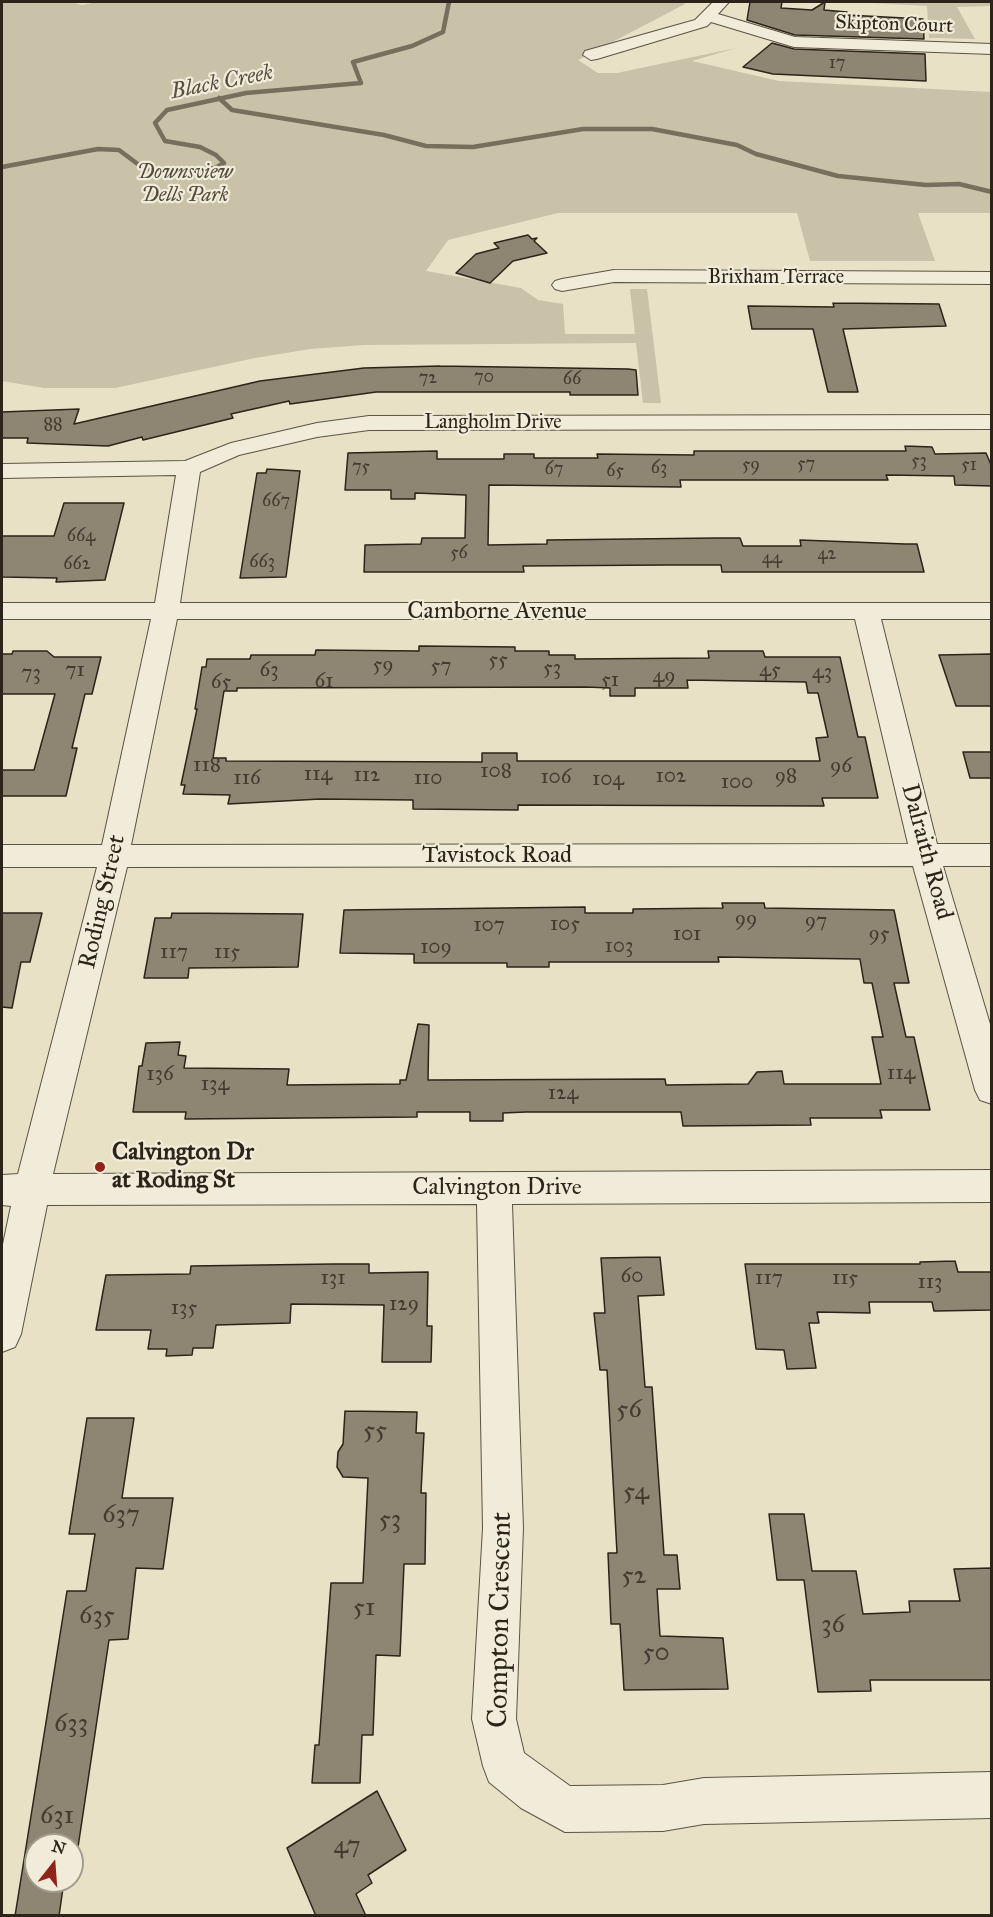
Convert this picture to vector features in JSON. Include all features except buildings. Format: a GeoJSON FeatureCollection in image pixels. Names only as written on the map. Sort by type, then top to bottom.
{"type":"FeatureCollection","features":[{"type":"Feature","properties":{"kind":"street"},"geometry":{"type":"LineString","coordinates":[[591,55],[701,23],[722,2]]}},
{"type":"Feature","properties":{"kind":"street","name":"Skipton Court"},"geometry":{"type":"LineString","coordinates":[[707,16],[794,42],[992,49]]}},
{"type":"Feature","properties":{"kind":"street","name":"Brixham Terrace"},"geometry":{"type":"LineString","coordinates":[[562,285],[614,276],[992,279]]}},
{"type":"Feature","properties":{"kind":"street","name":"Langholm Drive"},"geometry":{"type":"LineString","coordinates":[[2,471],[188,468],[231,450],[317,430],[369,423],[992,422]]}},
{"type":"Feature","properties":{"kind":"street","name":"Roding Street"},"geometry":{"type":"LineString","coordinates":[[2,1334],[17,1190],[114,857],[166,612],[188,485],[188,468]]}},
{"type":"Feature","properties":{"kind":"street","name":"Camborne Avenue"},"geometry":{"type":"LineString","coordinates":[[2,611],[992,611]]}},
{"type":"Feature","properties":{"kind":"street","name":"Dalraith Road"},"geometry":{"type":"LineString","coordinates":[[866,612],[925,855],[992,1090]]}},
{"type":"Feature","properties":{"kind":"street","name":"Tavistock Road"},"geometry":{"type":"LineString","coordinates":[[2,856],[992,855]]}},
{"type":"Feature","properties":{"kind":"street","name":"Calvington Drive"},"geometry":{"type":"LineString","coordinates":[[17,1190],[992,1186]]}},
{"type":"Feature","properties":{"kind":"street","name":"Compton Crescent"},"geometry":{"type":"LineString","coordinates":[[494,1188],[503,1528],[494,1719],[505,1766],[537,1792],[565,1809],[663,1808],[704,1801],[992,1795]]}},
{"type":"Feature","properties":{"kind":"green space","name":"Downsview Dells Park"},"geometry":{"type":"Polygon","coordinates":[[[2,2],[72,2],[82,5],[97,2],[683,2],[685,4],[578,60],[598,73],[617,73],[736,48],[692,61],[779,81],[991,92],[991,213],[918,213],[935,261],[810,261],[797,213],[558,213],[448,240],[426,271],[521,288],[538,300],[563,304],[565,334],[635,334],[630,289],[647,289],[661,403],[643,403],[636,343],[364,345],[310,349],[255,358],[115,388],[44,388],[2,381],[2,2]]]}},
{"type":"Feature","properties":{"kind":"green space"},"geometry":{"type":"Polygon","coordinates":[[[854,2],[991,2],[992,6],[957,7],[975,39],[929,38],[927,6],[854,2]]]}},
{"type":"Feature","properties":{"kind":"waterway","name":"Black Creek"},"geometry":{"type":"LineString","coordinates":[[220,99],[246,93],[361,83],[353,62],[412,46],[443,32],[449,2]]}},
{"type":"Feature","properties":{"kind":"waterway","name":"Black Creek"},"geometry":{"type":"LineString","coordinates":[[2,167],[98,149],[119,150],[143,168],[169,172],[215,168],[224,163],[216,155],[200,147],[165,141],[155,123],[167,110],[220,99]]}},
{"type":"Feature","properties":{"kind":"waterway"},"geometry":{"type":"LineString","coordinates":[[220,99],[232,110],[384,135],[426,146],[473,147],[583,129],[652,129],[737,145],[756,154],[838,176],[926,185],[959,184],[992,192]]}},
{"type":"Feature","properties":{"kind":"place","name":"Calvington Dr at Roding St"},"geometry":{"type":"Point","coordinates":[100,1167]}}]}
